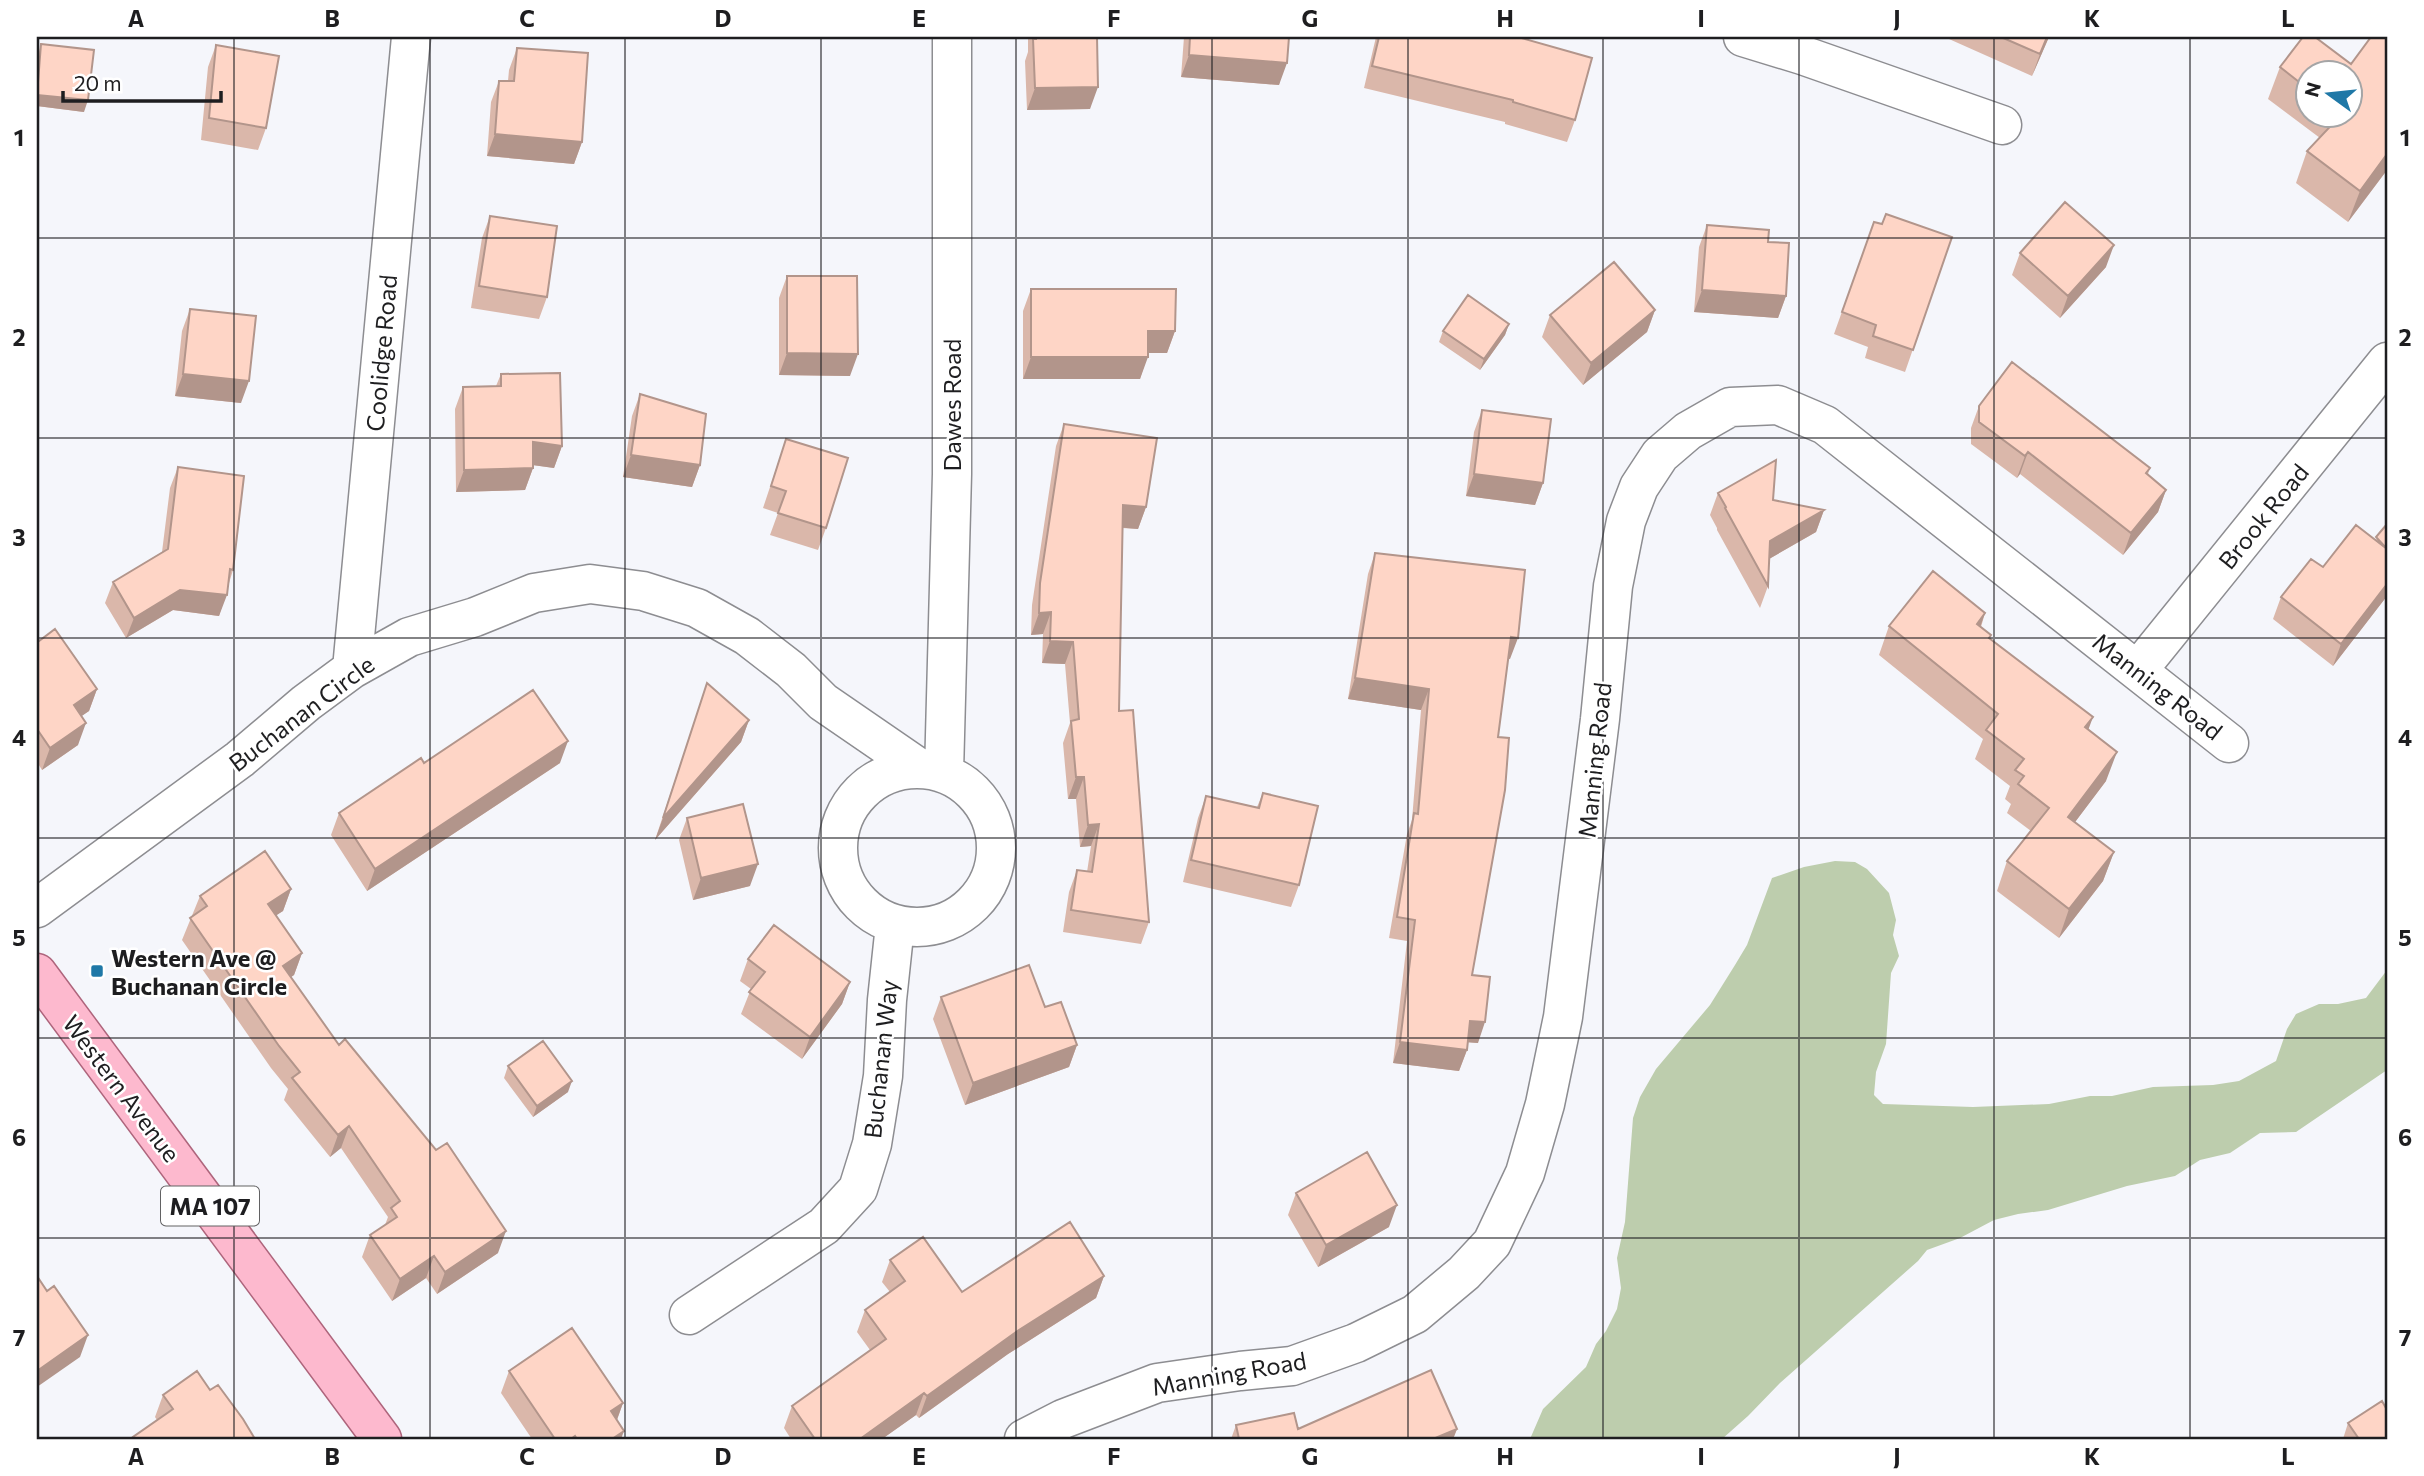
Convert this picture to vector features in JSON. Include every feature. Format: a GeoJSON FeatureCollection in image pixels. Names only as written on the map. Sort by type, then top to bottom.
{"type":"FeatureCollection","features":[{"type":"Feature","properties":{"kind":"main road","name":"Western Avenue"},"geometry":{"type":"LineString","coordinates":[[37,973],[382,1439]]}},
{"type":"Feature","properties":{"kind":"street","name":"Coolidge Road"},"geometry":{"type":"LineString","coordinates":[[352,669],[411,37]]}},
{"type":"Feature","properties":{"kind":"street","name":"Dawes Road"},"geometry":{"type":"LineString","coordinates":[[931,770],[952,474],[952,37]]}},
{"type":"Feature","properties":{"kind":"street"},"geometry":{"type":"LineString","coordinates":[[1743,37],[1802,54],[2003,125]]}},
{"type":"Feature","properties":{"kind":"street","name":"Brook Road"},"geometry":{"type":"LineString","coordinates":[[2138,670],[2387,362]]}},
{"type":"Feature","properties":{"kind":"street","name":"Manning Road"},"geometry":{"type":"LineString","coordinates":[[1024,1439],[1063,1419],[1157,1383],[1292,1366],[1356,1343],[1415,1314],[1464,1273],[1492,1243],[1525,1173],[1545,1104],[1563,1017],[1600,719],[1613,586],[1626,521],[1639,487],[1660,455],[1688,431],[1730,407],[1778,405],[1825,425],[2229,743]]}},
{"type":"Feature","properties":{"kind":"street","name":"Buchanan Circle"},"geometry":{"type":"LineString","coordinates":[[37,908],[240,759],[306,703],[352,669],[409,637],[475,617],[534,593],[590,584],[643,591],[697,608],[747,636],[791,670],[823,702],[931,770],[963,783],[979,798],[990,817],[996,839],[996,861],[988,883],[976,902],[960,916],[939,925],[917,928],[895,925],[874,916],[856,900],[844,881],[838,859],[838,836],[845,814],[858,795],[875,780],[896,771],[931,770]]}},
{"type":"Feature","properties":{"kind":"street","name":"Buchanan Way"},"geometry":{"type":"LineString","coordinates":[[689,1315],[824,1226],[858,1189],[872,1144],[883,1076],[895,925]]}},
{"type":"Feature","properties":{"kind":"green space"},"geometry":{"type":"Polygon","coordinates":[[[1835,861],[1855,862],[1867,869],[1889,893],[1896,920],[1893,935],[1899,956],[1891,973],[1886,1044],[1876,1072],[1874,1095],[1883,1104],[1973,1107],[2049,1104],[2090,1096],[2112,1096],[2153,1087],[2213,1085],[2239,1081],[2276,1061],[2287,1029],[2296,1014],[2319,1004],[2338,1004],[2366,998],[2387,970],[2387,1070],[2296,1132],[2260,1133],[2230,1153],[2200,1160],[2175,1176],[2127,1186],[2048,1210],[1994,1220],[1960,1238],[1927,1250],[1722,1439],[1530,1439],[1543,1409],[1586,1367],[1617,1309],[1621,1288],[1617,1258],[1625,1222],[1633,1118],[1640,1097],[1656,1069],[1710,1005],[1735,965],[1747,945],[1772,878],[1804,867],[1835,861]]]}},
{"type":"Feature","properties":{"kind":"building"},"geometry":{"type":"Polygon","coordinates":[[[1097,37],[1098,87],[1035,88],[1033,39],[1097,37]]]}},
{"type":"Feature","properties":{"kind":"building"},"geometry":{"type":"Polygon","coordinates":[[[1190,37],[1289,37],[1287,63],[1189,55],[1190,37]]]}},
{"type":"Feature","properties":{"kind":"building"},"geometry":{"type":"Polygon","coordinates":[[[1379,37],[1518,37],[1592,58],[1575,120],[1513,100],[1372,66],[1379,37]]]}},
{"type":"Feature","properties":{"kind":"building"},"geometry":{"type":"Polygon","coordinates":[[[2001,37],[2047,37],[2040,54],[2001,37]]]}},
{"type":"Feature","properties":{"kind":"building"},"geometry":{"type":"Polygon","coordinates":[[[2303,37],[2315,37],[2346,60],[2294,60],[2294,78],[2280,67],[2303,37]]]}},
{"type":"Feature","properties":{"kind":"building"},"geometry":{"type":"Polygon","coordinates":[[[2371,37],[2387,37],[2387,154],[2360,191],[2307,151],[2327,130],[2364,130],[2364,60],[2354,60],[2371,37]]]}},
{"type":"Feature","properties":{"kind":"building"},"geometry":{"type":"Polygon","coordinates":[[[41,44],[94,50],[88,100],[37,95],[41,44]]]}},
{"type":"Feature","properties":{"kind":"building"},"geometry":{"type":"Polygon","coordinates":[[[216,45],[279,56],[266,128],[209,118],[216,45]]]}},
{"type":"Feature","properties":{"kind":"building"},"geometry":{"type":"Polygon","coordinates":[[[517,48],[588,53],[582,142],[495,134],[499,81],[514,81],[517,48]]]}},
{"type":"Feature","properties":{"kind":"building"},"geometry":{"type":"Polygon","coordinates":[[[2065,202],[2114,245],[2068,296],[2020,253],[2065,202]]]}},
{"type":"Feature","properties":{"kind":"building"},"geometry":{"type":"Polygon","coordinates":[[[1886,214],[1952,237],[1913,350],[1873,336],[1876,325],[1842,312],[1874,222],[1882,224],[1886,214]]]}},
{"type":"Feature","properties":{"kind":"building"},"geometry":{"type":"Polygon","coordinates":[[[490,216],[557,226],[547,297],[479,286],[490,216]]]}},
{"type":"Feature","properties":{"kind":"building"},"geometry":{"type":"Polygon","coordinates":[[[1707,225],[1769,230],[1768,242],[1789,243],[1786,296],[1702,290],[1707,225]]]}},
{"type":"Feature","properties":{"kind":"building"},"geometry":{"type":"Polygon","coordinates":[[[1614,262],[1655,310],[1591,363],[1550,315],[1614,262]]]}},
{"type":"Feature","properties":{"kind":"building"},"geometry":{"type":"Polygon","coordinates":[[[787,276],[857,276],[858,354],[787,353],[787,276]]]}},
{"type":"Feature","properties":{"kind":"building"},"geometry":{"type":"Polygon","coordinates":[[[1031,289],[1176,289],[1175,331],[1148,331],[1148,357],[1031,357],[1031,289]]]}},
{"type":"Feature","properties":{"kind":"building"},"geometry":{"type":"Polygon","coordinates":[[[1468,295],[1509,324],[1484,359],[1443,331],[1468,295]]]}},
{"type":"Feature","properties":{"kind":"building"},"geometry":{"type":"Polygon","coordinates":[[[190,309],[256,316],[249,381],[183,374],[190,309]]]}},
{"type":"Feature","properties":{"kind":"building"},"geometry":{"type":"Polygon","coordinates":[[[2012,362],[2150,468],[2146,473],[2166,490],[2131,533],[2028,452],[2025,456],[1979,422],[1979,406],[2012,362]]]}},
{"type":"Feature","properties":{"kind":"building"},"geometry":{"type":"Polygon","coordinates":[[[560,373],[562,446],[533,442],[533,468],[464,470],[463,387],[501,386],[501,374],[560,373]]]}},
{"type":"Feature","properties":{"kind":"building"},"geometry":{"type":"Polygon","coordinates":[[[640,394],[706,414],[700,465],[631,455],[640,394]]]}},
{"type":"Feature","properties":{"kind":"building"},"geometry":{"type":"Polygon","coordinates":[[[1482,410],[1551,419],[1543,483],[1474,474],[1482,410]]]}},
{"type":"Feature","properties":{"kind":"building"},"geometry":{"type":"Polygon","coordinates":[[[1064,424],[1157,438],[1146,507],[1123,505],[1119,711],[1133,710],[1149,922],[1071,910],[1077,870],[1092,872],[1099,824],[1088,825],[1084,777],[1076,777],[1071,721],[1079,719],[1073,642],[1050,641],[1051,612],[1039,613],[1040,583],[1064,424]]]}},
{"type":"Feature","properties":{"kind":"building"},"geometry":{"type":"Polygon","coordinates":[[[786,439],[848,458],[826,528],[778,513],[786,491],[771,486],[786,439]]]}},
{"type":"Feature","properties":{"kind":"building"},"geometry":{"type":"Polygon","coordinates":[[[1776,460],[1773,500],[1824,510],[1770,541],[1768,586],[1718,493],[1776,460]]]}},
{"type":"Feature","properties":{"kind":"building"},"geometry":{"type":"Polygon","coordinates":[[[178,467],[244,476],[233,570],[230,569],[227,595],[180,590],[134,618],[113,582],[168,549],[178,467]]]}},
{"type":"Feature","properties":{"kind":"building"},"geometry":{"type":"Polygon","coordinates":[[[2387,524],[2387,549],[2376,537],[2387,524]]]}},
{"type":"Feature","properties":{"kind":"building"},"geometry":{"type":"Polygon","coordinates":[[[2356,525],[2387,549],[2387,584],[2341,644],[2281,597],[2311,559],[2323,567],[2356,525]]]}},
{"type":"Feature","properties":{"kind":"building"},"geometry":{"type":"Polygon","coordinates":[[[1375,553],[1525,570],[1518,638],[1511,637],[1498,737],[1509,738],[1505,790],[1472,975],[1490,977],[1485,1022],[1470,1021],[1467,1050],[1400,1042],[1415,920],[1397,917],[1414,813],[1418,814],[1429,689],[1355,678],[1375,553]]]}},
{"type":"Feature","properties":{"kind":"building"},"geometry":{"type":"Polygon","coordinates":[[[1933,571],[1985,613],[1977,624],[1991,635],[1989,638],[2093,717],[2085,727],[2117,752],[2068,817],[2114,852],[2069,909],[2007,861],[2049,808],[2018,784],[2024,776],[2015,770],[2024,759],[1986,730],[1998,714],[1889,626],[1933,571]]]}},
{"type":"Feature","properties":{"kind":"building"},"geometry":{"type":"Polygon","coordinates":[[[55,629],[97,689],[74,705],[86,723],[50,748],[37,729],[37,638],[39,641],[55,629]]]}},
{"type":"Feature","properties":{"kind":"building"},"geometry":{"type":"Polygon","coordinates":[[[707,683],[749,720],[663,818],[707,683]]]}},
{"type":"Feature","properties":{"kind":"building"},"geometry":{"type":"Polygon","coordinates":[[[533,690],[568,741],[375,869],[339,813],[421,758],[424,763],[533,690]]]}},
{"type":"Feature","properties":{"kind":"building"},"geometry":{"type":"Polygon","coordinates":[[[1263,793],[1318,806],[1299,885],[1191,860],[1206,796],[1259,808],[1263,793]]]}},
{"type":"Feature","properties":{"kind":"building"},"geometry":{"type":"Polygon","coordinates":[[[743,804],[758,864],[701,878],[687,818],[743,804]]]}},
{"type":"Feature","properties":{"kind":"building"},"geometry":{"type":"Polygon","coordinates":[[[265,851],[291,889],[268,904],[302,953],[283,966],[339,1045],[345,1039],[436,1150],[447,1143],[506,1231],[445,1272],[434,1256],[400,1279],[370,1235],[397,1217],[391,1208],[400,1201],[349,1126],[338,1135],[292,1078],[300,1072],[190,918],[207,906],[200,896],[265,851]]]}},
{"type":"Feature","properties":{"kind":"building"},"geometry":{"type":"Polygon","coordinates":[[[774,925],[850,982],[810,1037],[749,992],[765,972],[748,959],[774,925]]]}},
{"type":"Feature","properties":{"kind":"building"},"geometry":{"type":"Polygon","coordinates":[[[1029,965],[1045,1007],[1061,1002],[1077,1045],[973,1083],[941,997],[1029,965]]]}},
{"type":"Feature","properties":{"kind":"building"},"geometry":{"type":"Polygon","coordinates":[[[543,1041],[572,1081],[537,1106],[508,1066],[543,1041]]]}},
{"type":"Feature","properties":{"kind":"building"},"geometry":{"type":"Polygon","coordinates":[[[1367,1152],[1397,1205],[1326,1245],[1296,1193],[1367,1152]]]}},
{"type":"Feature","properties":{"kind":"building"},"geometry":{"type":"Polygon","coordinates":[[[1070,1222],[1104,1276],[1016,1332],[927,1396],[924,1393],[860,1439],[815,1439],[792,1406],[886,1339],[865,1310],[905,1281],[890,1260],[923,1237],[962,1292],[1070,1222]]]}},
{"type":"Feature","properties":{"kind":"building"},"geometry":{"type":"Polygon","coordinates":[[[37,1276],[47,1291],[54,1286],[88,1335],[37,1371],[37,1276]]]}},
{"type":"Feature","properties":{"kind":"building"},"geometry":{"type":"Polygon","coordinates":[[[572,1328],[623,1403],[611,1411],[624,1431],[612,1439],[577,1439],[575,1436],[571,1439],[555,1439],[509,1371],[572,1328]]]}},
{"type":"Feature","properties":{"kind":"building"},"geometry":{"type":"Polygon","coordinates":[[[1431,1370],[1457,1429],[1433,1439],[1239,1439],[1236,1425],[1294,1413],[1298,1429],[1431,1370]]]}},
{"type":"Feature","properties":{"kind":"building"},"geometry":{"type":"Polygon","coordinates":[[[197,1371],[210,1390],[218,1385],[255,1439],[135,1439],[133,1437],[173,1409],[163,1395],[197,1371]]]}},
{"type":"Feature","properties":{"kind":"building"},"geometry":{"type":"Polygon","coordinates":[[[2382,1401],[2387,1410],[2387,1439],[2359,1439],[2348,1423],[2382,1401]]]}},
{"type":"Feature","properties":{"kind":"place","name":"Western Ave @ Buchanan Circle"},"geometry":{"type":"Point","coordinates":[97,971]}}]}
